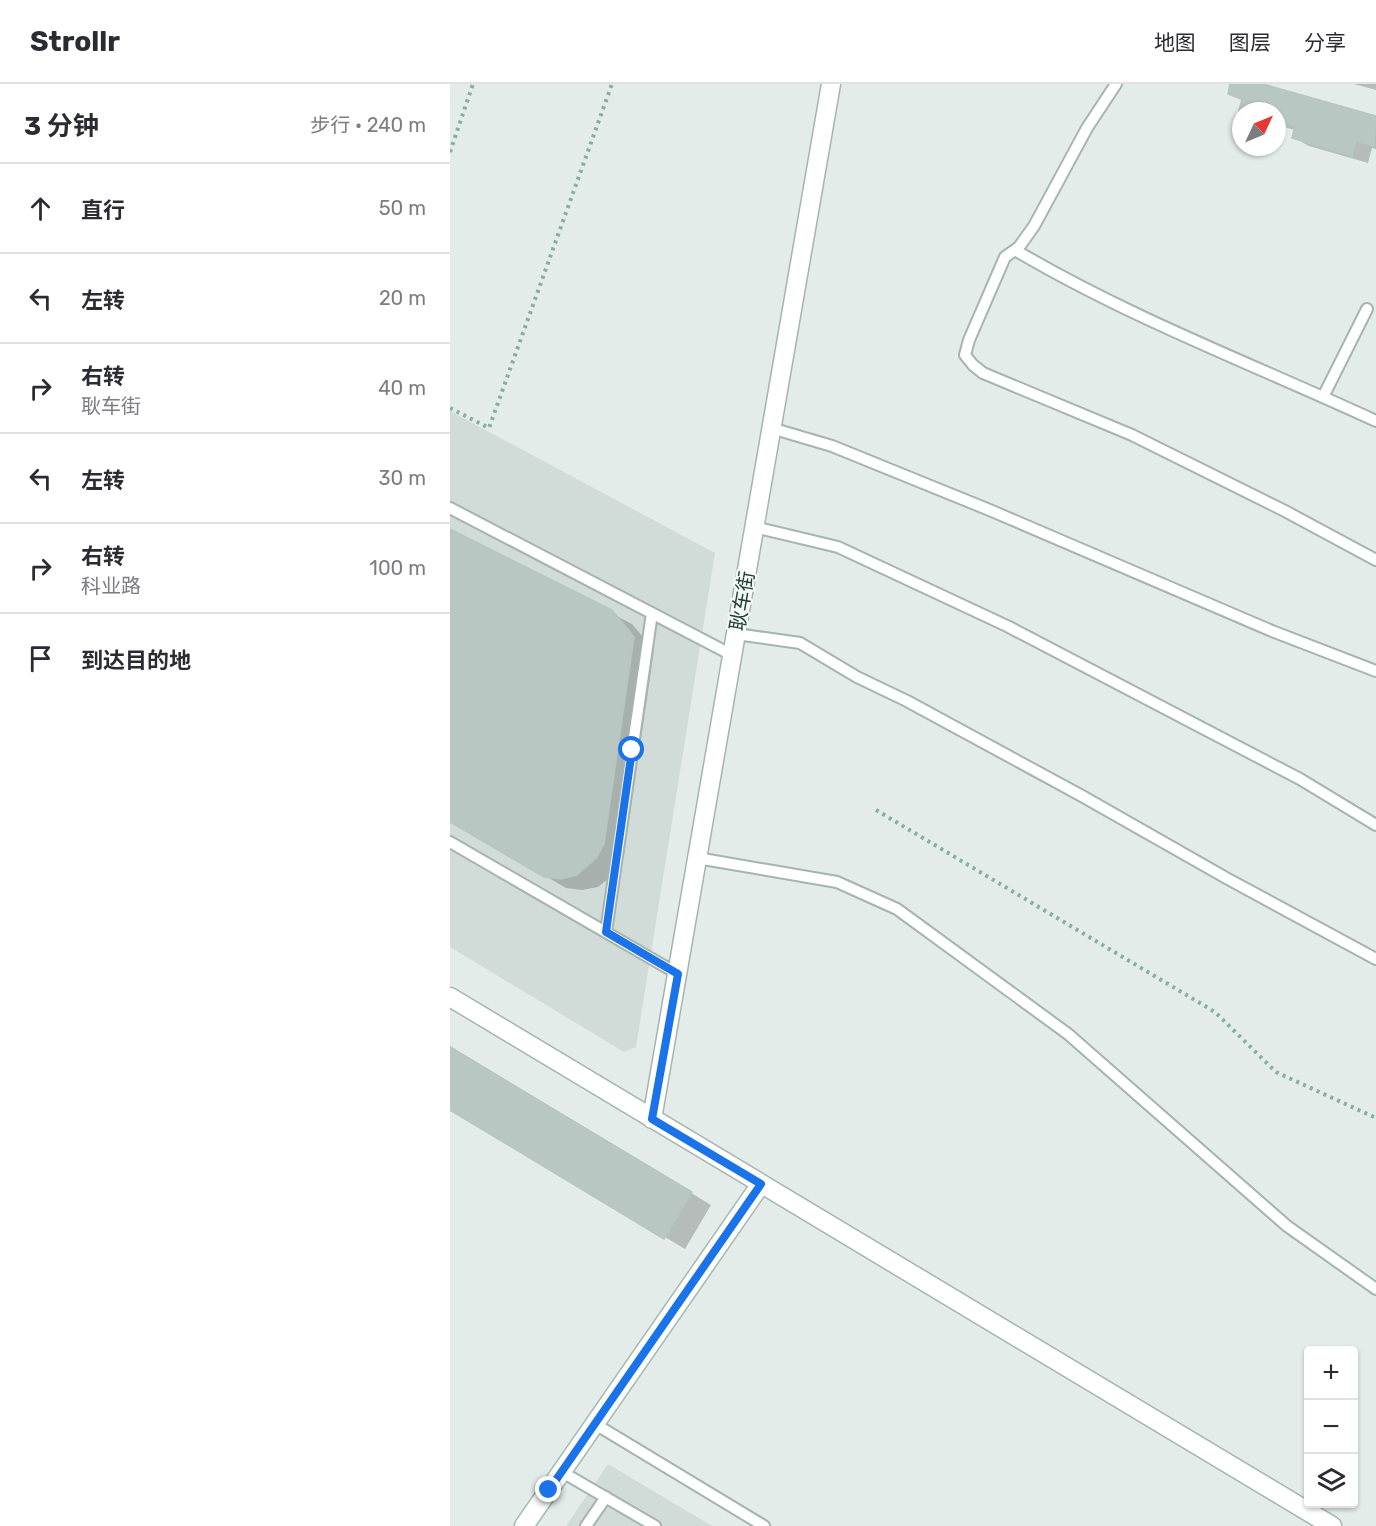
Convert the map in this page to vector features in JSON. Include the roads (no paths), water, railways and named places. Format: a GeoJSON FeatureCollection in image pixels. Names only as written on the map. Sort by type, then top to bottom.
{"type":"FeatureCollection","features":[{"type":"Feature","properties":{"kind":"street","name":"耿车街"},"geometry":{"type":"LineString","coordinates":[[652,1119],[831,84]]}},
{"type":"Feature","properties":{"kind":"street"},"geometry":{"type":"LineString","coordinates":[[450,997],[1332,1526]]}},
{"type":"Feature","properties":{"kind":"street"},"geometry":{"type":"LineString","coordinates":[[524,1526],[761,1184]]}},
{"type":"Feature","properties":{"kind":"lane"},"geometry":{"type":"LineString","coordinates":[[1116,84],[1087,128],[1034,226],[1015,250],[1005,257],[969,340],[965,355],[983,373],[1132,435],[1285,511],[1376,560]]}},
{"type":"Feature","properties":{"kind":"lane"},"geometry":{"type":"LineString","coordinates":[[1015,250],[1049,271],[1188,340],[1376,422]]}},
{"type":"Feature","properties":{"kind":"lane"},"geometry":{"type":"LineString","coordinates":[[1323,397],[1367,309]]}},
{"type":"Feature","properties":{"kind":"lane"},"geometry":{"type":"LineString","coordinates":[[771,428],[832,446],[992,511],[1272,631],[1376,671]]}},
{"type":"Feature","properties":{"kind":"lane"},"geometry":{"type":"LineString","coordinates":[[450,508],[732,655]]}},
{"type":"Feature","properties":{"kind":"lane"},"geometry":{"type":"LineString","coordinates":[[754,527],[838,547],[1007,626],[1210,730],[1300,779],[1376,825]]}},
{"type":"Feature","properties":{"kind":"lane"},"geometry":{"type":"LineString","coordinates":[[606,932],[652,613]]}},
{"type":"Feature","properties":{"kind":"lane"},"geometry":{"type":"LineString","coordinates":[[736,634],[800,643],[857,677],[907,701],[1071,790],[1376,959]]}},
{"type":"Feature","properties":{"kind":"lane"},"geometry":{"type":"LineString","coordinates":[[450,842],[678,974]]}},
{"type":"Feature","properties":{"kind":"lane"},"geometry":{"type":"LineString","coordinates":[[698,858],[837,882],[897,909],[1068,1034],[1287,1226],[1376,1289]]}},
{"type":"Feature","properties":{"kind":"lane"},"geometry":{"type":"LineString","coordinates":[[595,1424],[764,1526]]}},
{"type":"Feature","properties":{"kind":"lane"},"geometry":{"type":"LineString","coordinates":[[562,1472],[655,1526]]}},
{"type":"Feature","properties":{"kind":"lane"},"geometry":{"type":"LineString","coordinates":[[586,1526],[606,1497]]}}]}
